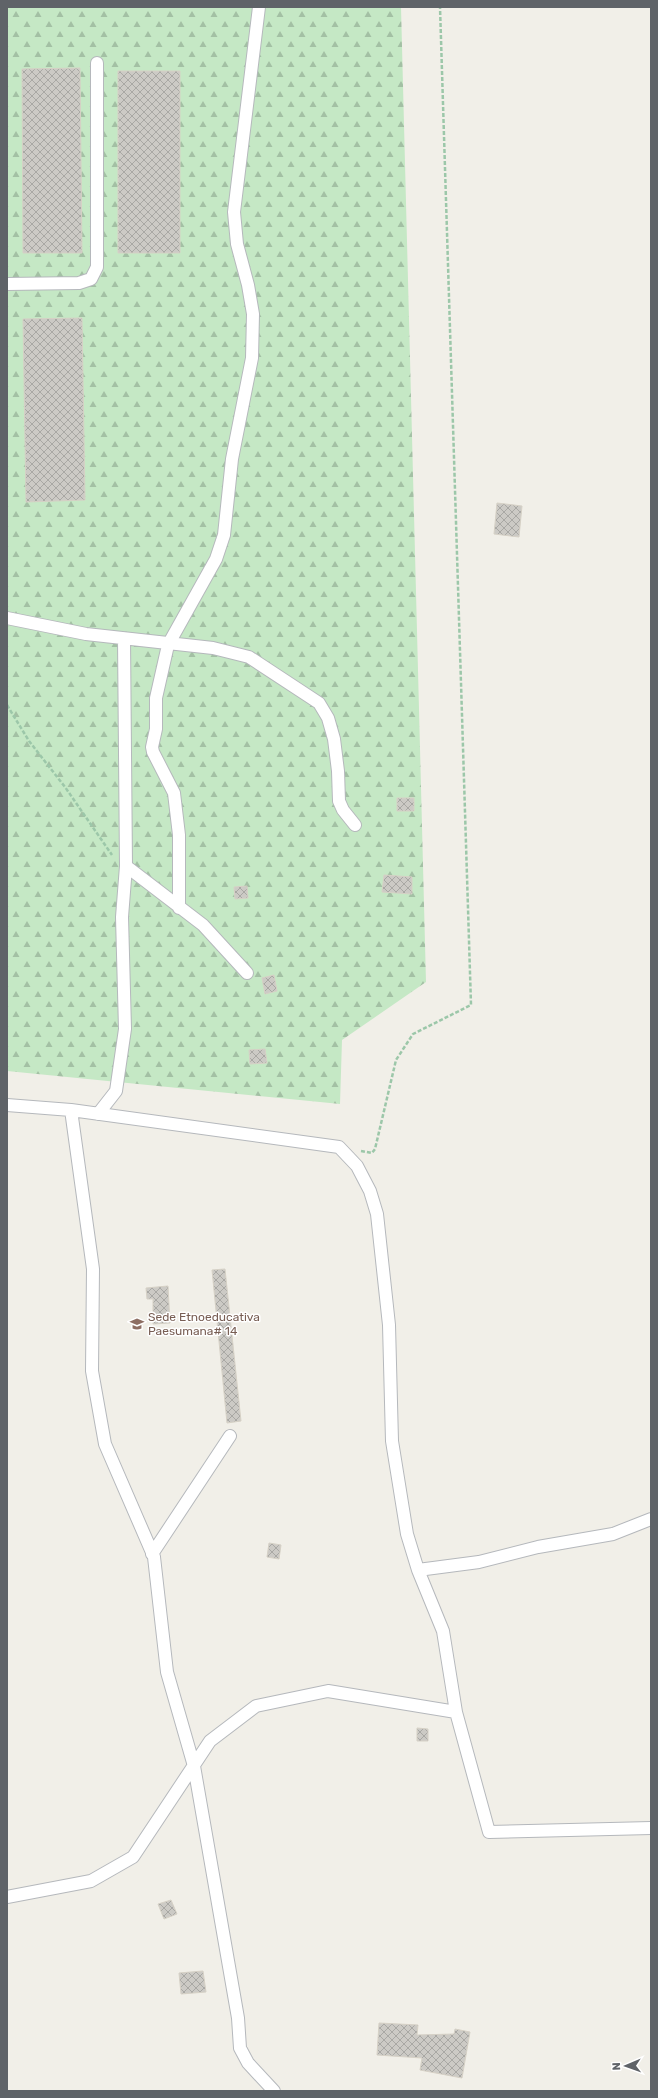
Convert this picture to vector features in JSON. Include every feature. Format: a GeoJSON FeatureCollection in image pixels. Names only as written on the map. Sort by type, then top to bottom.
{"type":"FeatureCollection","features":[{"type":"Feature","properties":{"kind":"street"},"geometry":{"type":"LineString","coordinates":[[179,908],[179,835],[174,793],[153,752],[152,747],[156,729],[156,698],[168,644],[216,559],[224,535],[232,459],[252,358],[253,314],[248,285],[237,244],[234,212],[259,7]]}},
{"type":"Feature","properties":{"kind":"street"},"geometry":{"type":"LineString","coordinates":[[7,284],[79,283],[91,279],[98,267],[97,63]]}},
{"type":"Feature","properties":{"kind":"street"},"geometry":{"type":"LineString","coordinates":[[7,618],[86,634],[213,648],[249,657],[319,703],[328,718],[334,739],[338,771],[339,801],[343,810],[355,825]]}},
{"type":"Feature","properties":{"kind":"street"},"geometry":{"type":"LineString","coordinates":[[98,1114],[116,1091],[125,1029],[122,917],[126,866],[124,639]]}},
{"type":"Feature","properties":{"kind":"street"},"geometry":{"type":"LineString","coordinates":[[126,866],[203,925],[247,973]]}},
{"type":"Feature","properties":{"kind":"street"},"geometry":{"type":"LineString","coordinates":[[7,1105],[70,1110],[339,1147],[357,1166],[370,1191],[377,1214],[389,1325],[392,1441],[407,1534],[418,1570],[443,1631],[456,1712],[489,1832],[651,1828]]}},
{"type":"Feature","properties":{"kind":"street"},"geometry":{"type":"LineString","coordinates":[[70,1110],[93,1269],[92,1371],[105,1444],[152,1554],[167,1672],[194,1766],[238,2018],[240,2048],[248,2062],[274,2091]]}},
{"type":"Feature","properties":{"kind":"street"},"geometry":{"type":"LineString","coordinates":[[152,1554],[230,1436]]}},
{"type":"Feature","properties":{"kind":"street"},"geometry":{"type":"LineString","coordinates":[[418,1570],[479,1562],[538,1547],[613,1534],[651,1519]]}},
{"type":"Feature","properties":{"kind":"street"},"geometry":{"type":"LineString","coordinates":[[7,1897],[90,1881],[133,1857],[210,1741],[256,1706],[328,1691],[456,1712]]}},
{"type":"Feature","properties":{"kind":"path"},"geometry":{"type":"LineString","coordinates":[[339,1147],[372,1153],[375,1149],[396,1060],[413,1034],[471,1005],[440,7]]}},
{"type":"Feature","properties":{"kind":"path"},"geometry":{"type":"LineString","coordinates":[[7,705],[29,742],[66,788],[113,855],[126,866]]}},
{"type":"Feature","properties":{"kind":"green space"},"geometry":{"type":"Polygon","coordinates":[[[7,7],[401,7],[426,982],[342,1040],[340,1104],[7,1071],[7,7]]]}},
{"type":"Feature","properties":{"kind":"building"},"geometry":{"type":"Polygon","coordinates":[[[80,68],[82,253],[23,253],[22,69],[80,68]]]}},
{"type":"Feature","properties":{"kind":"building"},"geometry":{"type":"Polygon","coordinates":[[[118,71],[180,71],[180,253],[118,253],[118,71]]]}},
{"type":"Feature","properties":{"kind":"building"},"geometry":{"type":"Polygon","coordinates":[[[82,318],[85,500],[26,502],[23,319],[82,318]]]}},
{"type":"Feature","properties":{"kind":"building"},"geometry":{"type":"Polygon","coordinates":[[[497,503],[522,506],[519,537],[494,534],[497,503]]]}},
{"type":"Feature","properties":{"kind":"building"},"geometry":{"type":"Polygon","coordinates":[[[397,798],[414,798],[414,811],[397,811],[397,798]]]}},
{"type":"Feature","properties":{"kind":"building"},"geometry":{"type":"Polygon","coordinates":[[[384,875],[412,877],[412,894],[382,892],[384,875]]]}},
{"type":"Feature","properties":{"kind":"building"},"geometry":{"type":"Polygon","coordinates":[[[247,886],[248,898],[235,899],[234,887],[247,886]]]}},
{"type":"Feature","properties":{"kind":"building"},"geometry":{"type":"Polygon","coordinates":[[[274,975],[277,991],[265,994],[262,978],[274,975]]]}},
{"type":"Feature","properties":{"kind":"building"},"geometry":{"type":"Polygon","coordinates":[[[265,1049],[267,1063],[250,1064],[249,1050],[265,1049]]]}},
{"type":"Feature","properties":{"kind":"building"},"geometry":{"type":"Polygon","coordinates":[[[225,1269],[241,1421],[227,1423],[212,1270],[225,1269]]]}},
{"type":"Feature","properties":{"kind":"building"},"geometry":{"type":"Polygon","coordinates":[[[168,1286],[170,1323],[153,1324],[153,1299],[147,1299],[146,1288],[168,1286]]]}},
{"type":"Feature","properties":{"kind":"building"},"geometry":{"type":"Polygon","coordinates":[[[269,1543],[281,1545],[279,1559],[267,1557],[269,1543]]]}},
{"type":"Feature","properties":{"kind":"building"},"geometry":{"type":"Polygon","coordinates":[[[417,1728],[428,1729],[428,1741],[417,1741],[417,1728]]]}},
{"type":"Feature","properties":{"kind":"building"},"geometry":{"type":"Polygon","coordinates":[[[171,1900],[177,1914],[164,1919],[158,1904],[171,1900]]]}},
{"type":"Feature","properties":{"kind":"building"},"geometry":{"type":"Polygon","coordinates":[[[203,1971],[206,1992],[181,1994],[179,1973],[203,1971]]]}},
{"type":"Feature","properties":{"kind":"building"},"geometry":{"type":"Polygon","coordinates":[[[379,2023],[418,2025],[417,2035],[454,2034],[455,2029],[470,2032],[462,2078],[420,2070],[422,2058],[377,2055],[379,2023]]]}},
{"type":"Feature","properties":{"kind":"place","name":"Sede Etnoeducativa Paesumana# 14"},"geometry":{"type":"Point","coordinates":[137,1324]}}]}
